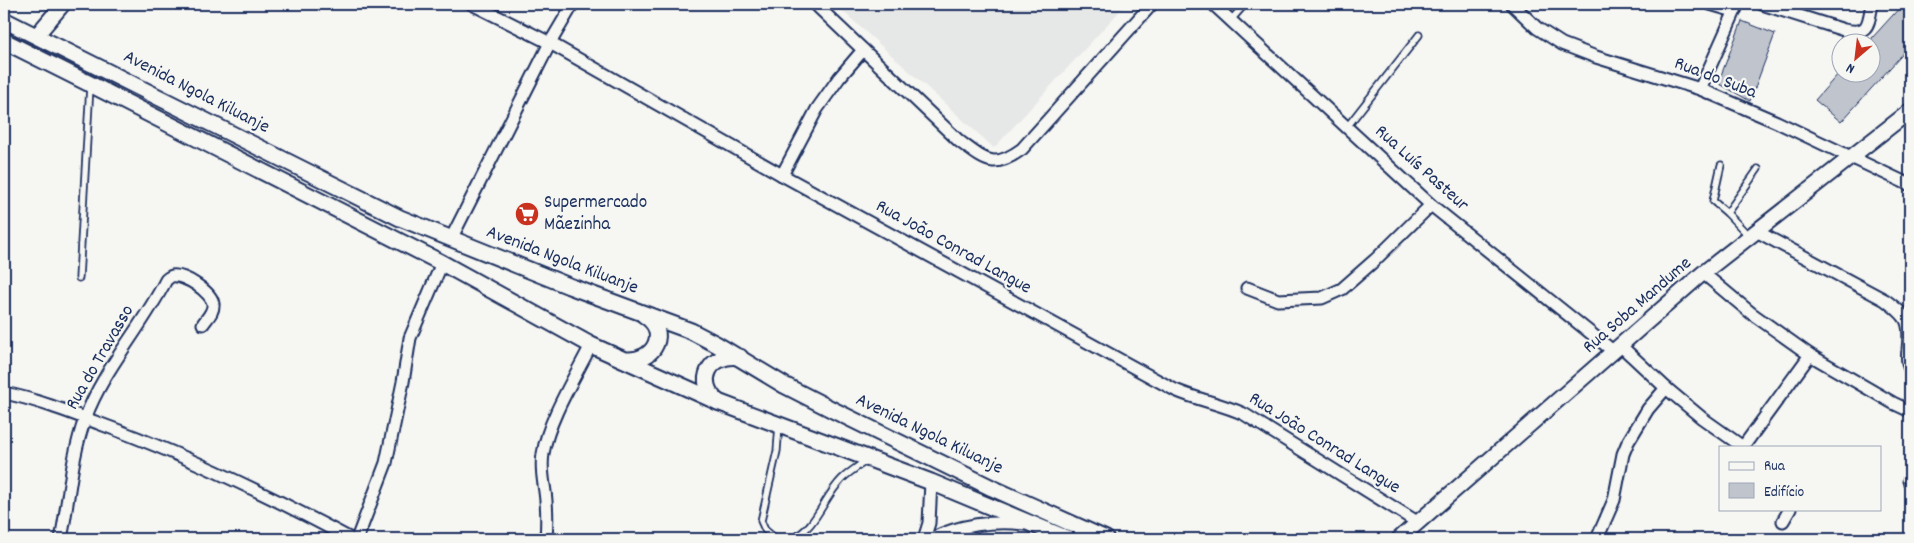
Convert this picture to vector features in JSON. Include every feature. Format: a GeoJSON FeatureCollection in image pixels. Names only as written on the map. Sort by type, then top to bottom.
{"type":"FeatureCollection","features":[{"type":"Feature","properties":{"kind":"main road","name":"Avenida Ngola Kiluanje"},"geometry":{"type":"LineString","coordinates":[[4,20],[400,218],[642,314],[691,331],[784,385],[843,416],[992,488],[1106,539]]}},
{"type":"Feature","properties":{"kind":"main road","name":"Avenida Ngola Kiluanje"},"geometry":{"type":"LineString","coordinates":[[4,41],[442,263],[591,345],[718,402],[931,482],[1068,539]]}},
{"type":"Feature","properties":{"kind":"main road"},"geometry":{"type":"LineString","coordinates":[[626,360],[643,359],[654,348],[657,332],[649,318],[642,314]]}},
{"type":"Feature","properties":{"kind":"main road"},"geometry":{"type":"LineString","coordinates":[[718,402],[708,390],[707,374],[711,366],[724,357],[740,358]]}},
{"type":"Feature","properties":{"kind":"street"},"geometry":{"type":"LineString","coordinates":[[36,36],[63,4]]}},
{"type":"Feature","properties":{"kind":"street","name":"Rua João Conrad Langue"},"geometry":{"type":"LineString","coordinates":[[472,4],[550,43],[782,175],[1176,390],[1188,396],[1227,406],[1244,414],[1417,522]]}},
{"type":"Feature","properties":{"kind":"street"},"geometry":{"type":"LineString","coordinates":[[451,239],[550,43],[573,4]]}},
{"type":"Feature","properties":{"kind":"street"},"geometry":{"type":"LineString","coordinates":[[814,4],[960,141],[992,162],[1008,160],[1022,149],[1152,4]]}},
{"type":"Feature","properties":{"kind":"street","name":"Rua Luís Pasteur"},"geometry":{"type":"LineString","coordinates":[[1213,4],[1431,205],[1617,349],[1702,418],[1742,446]]}},
{"type":"Feature","properties":{"kind":"street","name":"Rua do Suba"},"geometry":{"type":"LineString","coordinates":[[1512,4],[1537,28],[1562,44],[1596,57],[1700,89],[1778,122],[1910,185]]}},
{"type":"Feature","properties":{"kind":"street"},"geometry":{"type":"LineString","coordinates":[[1700,89],[1736,8],[1710,4]]}},
{"type":"Feature","properties":{"kind":"street"},"geometry":{"type":"LineString","coordinates":[[1762,4],[1857,33],[1868,24],[1872,4]]}},
{"type":"Feature","properties":{"kind":"street"},"geometry":{"type":"LineString","coordinates":[[782,175],[817,109],[839,78],[863,50]]}},
{"type":"Feature","properties":{"kind":"street","name":"Rua Soba Mandume"},"geometry":{"type":"LineString","coordinates":[[1399,539],[1703,273],[1755,235],[1910,111]]}},
{"type":"Feature","properties":{"kind":"street"},"geometry":{"type":"LineString","coordinates":[[1247,288],[1278,300],[1322,298],[1342,289],[1375,260],[1431,205]]}},
{"type":"Feature","properties":{"kind":"street"},"geometry":{"type":"LineString","coordinates":[[1755,235],[1885,300],[1897,309],[1909,323],[1910,333],[1907,356],[1910,370]]}},
{"type":"Feature","properties":{"kind":"street"},"geometry":{"type":"LineString","coordinates":[[357,539],[386,463],[410,338],[442,263]]}},
{"type":"Feature","properties":{"kind":"street"},"geometry":{"type":"LineString","coordinates":[[1703,273],[1752,313],[1810,355],[1910,411]]}},
{"type":"Feature","properties":{"kind":"street","name":"Rua do Travasso"},"geometry":{"type":"LineString","coordinates":[[61,539],[78,443],[85,418],[98,391],[166,280],[172,276],[182,277],[211,296],[212,312],[202,324]]}},
{"type":"Feature","properties":{"kind":"street"},"geometry":{"type":"LineString","coordinates":[[546,539],[546,499],[542,480],[543,454],[558,412],[591,345]]}},
{"type":"Feature","properties":{"kind":"street"},"geometry":{"type":"LineString","coordinates":[[1744,446],[1810,355]]}},
{"type":"Feature","properties":{"kind":"street"},"geometry":{"type":"LineString","coordinates":[[1597,539],[1614,500],[1623,454],[1628,442],[1648,409],[1666,388]]}},
{"type":"Feature","properties":{"kind":"street"},"geometry":{"type":"LineString","coordinates":[[4,394],[85,418],[154,444],[242,483],[351,539]]}},
{"type":"Feature","properties":{"kind":"street"},"geometry":{"type":"LineString","coordinates":[[924,539],[928,523],[931,482]]}},
{"type":"Feature","properties":{"kind":"street"},"geometry":{"type":"LineString","coordinates":[[1783,521],[1789,510]]}},
{"type":"Feature","properties":{"kind":"street"},"geometry":{"type":"LineString","coordinates":[[931,539],[946,531],[995,523],[1012,523],[1040,527]]}},
{"type":"Feature","properties":{"kind":"lane"},"geometry":{"type":"LineString","coordinates":[[1231,20],[1245,4]]}},
{"type":"Feature","properties":{"kind":"lane"},"geometry":{"type":"LineString","coordinates":[[1347,127],[1419,35]]}},
{"type":"Feature","properties":{"kind":"lane"},"geometry":{"type":"LineString","coordinates":[[79,278],[90,84]]}},
{"type":"Feature","properties":{"kind":"lane"},"geometry":{"type":"LineString","coordinates":[[1721,166],[1712,201],[1755,235]]}},
{"type":"Feature","properties":{"kind":"lane"},"geometry":{"type":"LineString","coordinates":[[1727,213],[1758,169]]}},
{"type":"Feature","properties":{"kind":"lane"},"geometry":{"type":"LineString","coordinates":[[776,539],[765,530],[761,521],[777,451],[779,425]]}},
{"type":"Feature","properties":{"kind":"lane"},"geometry":{"type":"LineString","coordinates":[[792,539],[805,530],[820,513],[841,480],[869,459]]}},
{"type":"Feature","properties":{"kind":"shaded area"},"geometry":{"type":"Polygon","coordinates":[[[835,4],[1126,4],[994,148],[835,4]]]}},
{"type":"Feature","properties":{"kind":"shaded area"},"geometry":{"type":"Polygon","coordinates":[[[1010,534],[1021,539],[975,539],[983,536],[1010,534]]]}},
{"type":"Feature","properties":{"kind":"building"},"geometry":{"type":"Polygon","coordinates":[[[1903,4],[1910,4],[1910,46],[1882,77],[1882,32],[1877,32],[1903,4]]]}},
{"type":"Feature","properties":{"kind":"building"},"geometry":{"type":"Polygon","coordinates":[[[1742,21],[1775,34],[1750,101],[1718,83],[1742,21]]]}},
{"type":"Feature","properties":{"kind":"building"},"geometry":{"type":"Polygon","coordinates":[[[1832,81],[1877,82],[1841,122],[1815,100],[1832,81]]]}},
{"type":"Feature","properties":{"kind":"place","name":"Supermercado Mãezinha"},"geometry":{"type":"Point","coordinates":[527,214]}}]}
